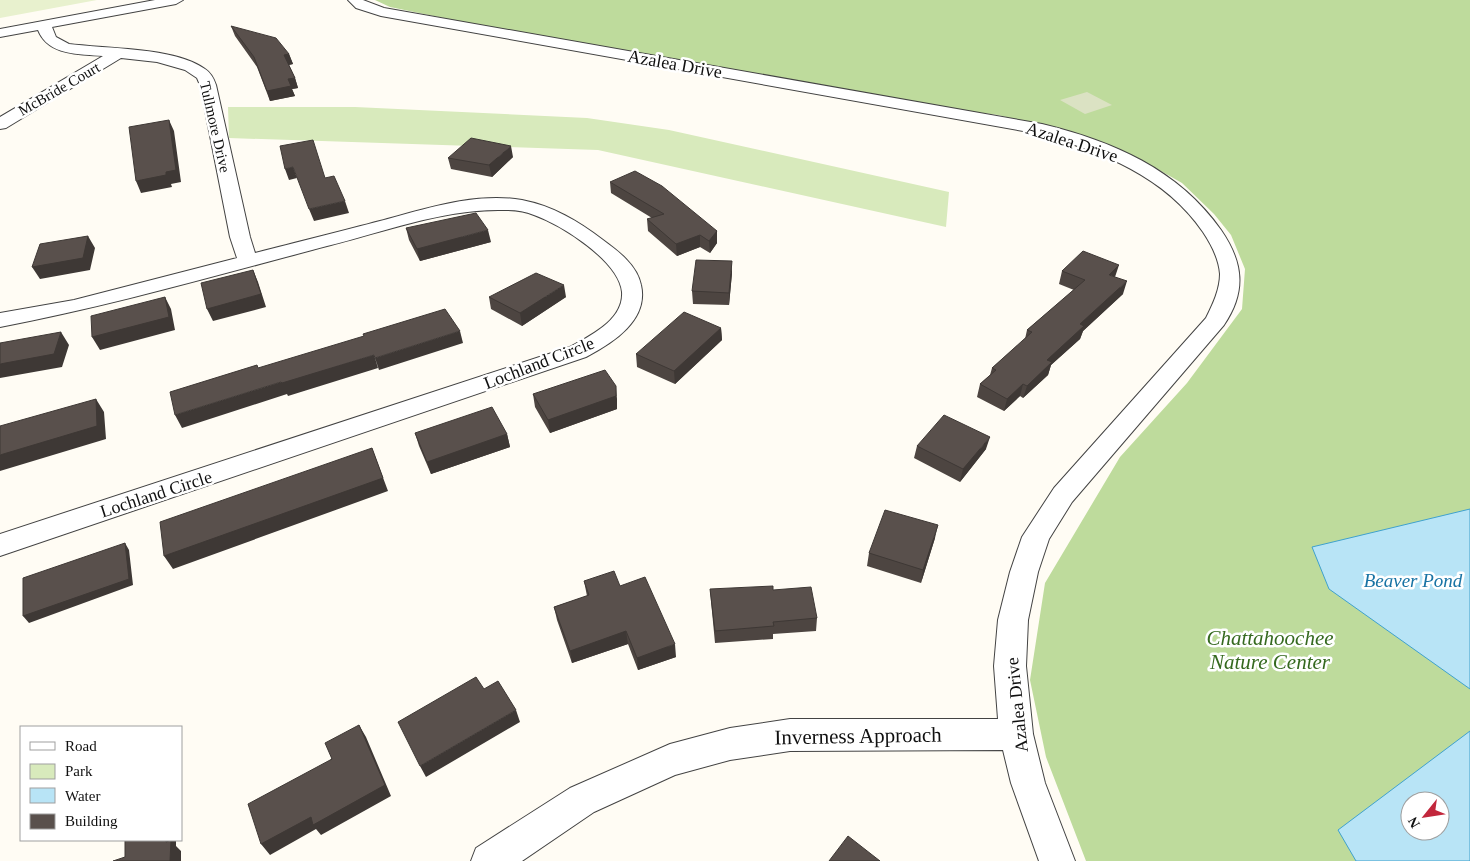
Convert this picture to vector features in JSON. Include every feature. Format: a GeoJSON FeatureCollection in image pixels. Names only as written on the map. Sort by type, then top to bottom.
{"type":"FeatureCollection","features":[{"type":"Feature","properties":{"kind":"street"},"geometry":{"type":"LineString","coordinates":[[0,33],[176,0]]}},
{"type":"Feature","properties":{"kind":"street","name":"Azalea Drive"},"geometry":{"type":"LineString","coordinates":[[355,0],[381,12],[1042,129],[1094,146],[1140,166],[1174,189],[1201,215],[1222,247],[1229,264],[1230,280],[1227,295],[1216,320],[1063,495],[1036,537],[1024,572],[1013,620],[1010,666],[1016,734],[1028,783],[1057,861]]}},
{"type":"Feature","properties":{"kind":"street","name":"Tullmore Drive"},"geometry":{"type":"LineString","coordinates":[[44,25],[48,39],[55,44],[79,50],[173,62],[194,69],[202,74],[209,90],[240,237],[248,261]]}},
{"type":"Feature","properties":{"kind":"street","name":"McBride Court"},"geometry":{"type":"LineString","coordinates":[[0,124],[118,54]]}},
{"type":"Feature","properties":{"kind":"street","name":"Lochland Circle"},"geometry":{"type":"LineString","coordinates":[[0,320],[75,306],[433,213],[471,206],[508,204],[548,213],[570,225],[610,254],[629,278],[632,290],[632,303],[628,314],[610,334],[578,352],[0,545]]}},
{"type":"Feature","properties":{"kind":"street","name":"Inverness Approach"},"geometry":{"type":"LineString","coordinates":[[489,861],[582,800],[670,760],[730,744],[790,735],[1016,734]]}},
{"type":"Feature","properties":{"kind":"green space"},"geometry":{"type":"Polygon","coordinates":[[[0,0],[97,0],[0,18],[0,0]]]}},
{"type":"Feature","properties":{"kind":"green space","name":"Chattahoochee Nature Center"},"geometry":{"type":"Polygon","coordinates":[[[375,0],[1470,0],[1470,861],[1086,861],[1046,757],[1030,680],[1045,583],[1120,457],[1187,383],[1242,309],[1245,269],[1231,235],[1214,214],[1182,183],[1136,157],[1078,134],[998,115],[863,97],[390,7],[375,0]]]}},
{"type":"Feature","properties":{"kind":"green space"},"geometry":{"type":"Polygon","coordinates":[[[1087,92],[1112,105],[1085,114],[1060,100],[1087,92]]]}},
{"type":"Feature","properties":{"kind":"green space"},"geometry":{"type":"Polygon","coordinates":[[[228,107],[355,107],[587,118],[669,130],[949,192],[946,227],[598,150],[229,138],[228,107]]]}},
{"type":"Feature","properties":{"kind":"water","name":"Beaver Pond"},"geometry":{"type":"Polygon","coordinates":[[[1470,509],[1470,689],[1329,589],[1312,547],[1470,509]]]}},
{"type":"Feature","properties":{"kind":"water"},"geometry":{"type":"Polygon","coordinates":[[[1470,731],[1470,861],[1356,861],[1338,830],[1470,731]]]}},
{"type":"Feature","properties":{"kind":"building"},"geometry":{"type":"Polygon","coordinates":[[[231,26],[276,38],[289,54],[284,55],[295,78],[288,79],[291,86],[267,91],[254,57],[231,26]]]}},
{"type":"Feature","properties":{"kind":"building"},"geometry":{"type":"Polygon","coordinates":[[[169,120],[176,170],[166,172],[166,175],[136,181],[129,127],[169,120]]]}},
{"type":"Feature","properties":{"kind":"building"},"geometry":{"type":"Polygon","coordinates":[[[471,138],[511,146],[489,165],[448,158],[471,138]]]}},
{"type":"Feature","properties":{"kind":"building"},"geometry":{"type":"Polygon","coordinates":[[[313,140],[325,178],[334,176],[345,201],[309,209],[293,167],[285,169],[280,146],[313,140]]]}},
{"type":"Feature","properties":{"kind":"building"},"geometry":{"type":"Polygon","coordinates":[[[635,171],[662,186],[717,231],[709,241],[700,235],[676,244],[647,219],[664,214],[610,182],[635,171]]]}},
{"type":"Feature","properties":{"kind":"building"},"geometry":{"type":"Polygon","coordinates":[[[476,213],[488,230],[417,249],[406,228],[476,213]]]}},
{"type":"Feature","properties":{"kind":"building"},"geometry":{"type":"Polygon","coordinates":[[[88,236],[83,258],[32,267],[40,244],[88,236]]]}},
{"type":"Feature","properties":{"kind":"building"},"geometry":{"type":"Polygon","coordinates":[[[1083,251],[1119,265],[1109,275],[1127,281],[1080,324],[1084,326],[1047,360],[1052,362],[1027,386],[1023,384],[1007,399],[980,384],[996,370],[992,368],[1032,332],[1027,330],[1085,280],[1062,271],[1083,251]]]}},
{"type":"Feature","properties":{"kind":"building"},"geometry":{"type":"Polygon","coordinates":[[[696,260],[732,261],[729,293],[692,291],[696,260]]]}},
{"type":"Feature","properties":{"kind":"building"},"geometry":{"type":"Polygon","coordinates":[[[253,270],[261,294],[207,309],[201,283],[253,270]]]}},
{"type":"Feature","properties":{"kind":"building"},"geometry":{"type":"Polygon","coordinates":[[[536,273],[564,285],[520,313],[489,297],[536,273]]]}},
{"type":"Feature","properties":{"kind":"building"},"geometry":{"type":"Polygon","coordinates":[[[165,297],[169,317],[92,337],[91,316],[165,297]]]}},
{"type":"Feature","properties":{"kind":"building"},"geometry":{"type":"Polygon","coordinates":[[[445,309],[460,331],[375,358],[374,355],[175,415],[170,392],[257,365],[258,368],[445,309]]]}},
{"type":"Feature","properties":{"kind":"building"},"geometry":{"type":"Polygon","coordinates":[[[684,312],[721,328],[674,371],[636,354],[684,312]]]}},
{"type":"Feature","properties":{"kind":"building"},"geometry":{"type":"Polygon","coordinates":[[[61,332],[54,354],[0,364],[0,343],[61,332]]]}},
{"type":"Feature","properties":{"kind":"building"},"geometry":{"type":"Polygon","coordinates":[[[605,370],[616,386],[616,396],[548,420],[533,394],[605,370]]]}},
{"type":"Feature","properties":{"kind":"building"},"geometry":{"type":"Polygon","coordinates":[[[96,399],[97,426],[0,455],[0,426],[96,399]]]}},
{"type":"Feature","properties":{"kind":"building"},"geometry":{"type":"Polygon","coordinates":[[[492,407],[507,434],[427,462],[415,433],[492,407]]]}},
{"type":"Feature","properties":{"kind":"building"},"geometry":{"type":"Polygon","coordinates":[[[944,415],[990,437],[963,469],[917,446],[944,415]]]}},
{"type":"Feature","properties":{"kind":"building"},"geometry":{"type":"Polygon","coordinates":[[[372,448],[383,478],[164,556],[160,522],[372,448]]]}},
{"type":"Feature","properties":{"kind":"building"},"geometry":{"type":"Polygon","coordinates":[[[885,510],[938,525],[923,570],[869,553],[885,510]]]}},
{"type":"Feature","properties":{"kind":"building"},"geometry":{"type":"Polygon","coordinates":[[[125,543],[129,579],[23,616],[23,578],[125,543]]]}},
{"type":"Feature","properties":{"kind":"building"},"geometry":{"type":"Polygon","coordinates":[[[614,571],[620,586],[645,577],[675,644],[637,658],[626,631],[570,651],[554,607],[589,595],[584,581],[614,571]]]}},
{"type":"Feature","properties":{"kind":"building"},"geometry":{"type":"Polygon","coordinates":[[[773,586],[773,590],[811,587],[817,618],[773,622],[774,626],[715,631],[710,589],[773,586]]]}},
{"type":"Feature","properties":{"kind":"building"},"geometry":{"type":"Polygon","coordinates":[[[476,677],[484,689],[498,681],[516,710],[420,766],[398,722],[476,677]]]}},
{"type":"Feature","properties":{"kind":"building"},"geometry":{"type":"Polygon","coordinates":[[[359,725],[385,785],[313,825],[311,817],[261,844],[248,804],[332,759],[325,743],[359,725]]]}},
{"type":"Feature","properties":{"kind":"building"},"geometry":{"type":"Polygon","coordinates":[[[848,836],[880,861],[829,861],[848,836]]]}},
{"type":"Feature","properties":{"kind":"building"},"geometry":{"type":"Polygon","coordinates":[[[125,841],[171,841],[170,861],[113,861],[125,857],[125,841]]]}}]}
